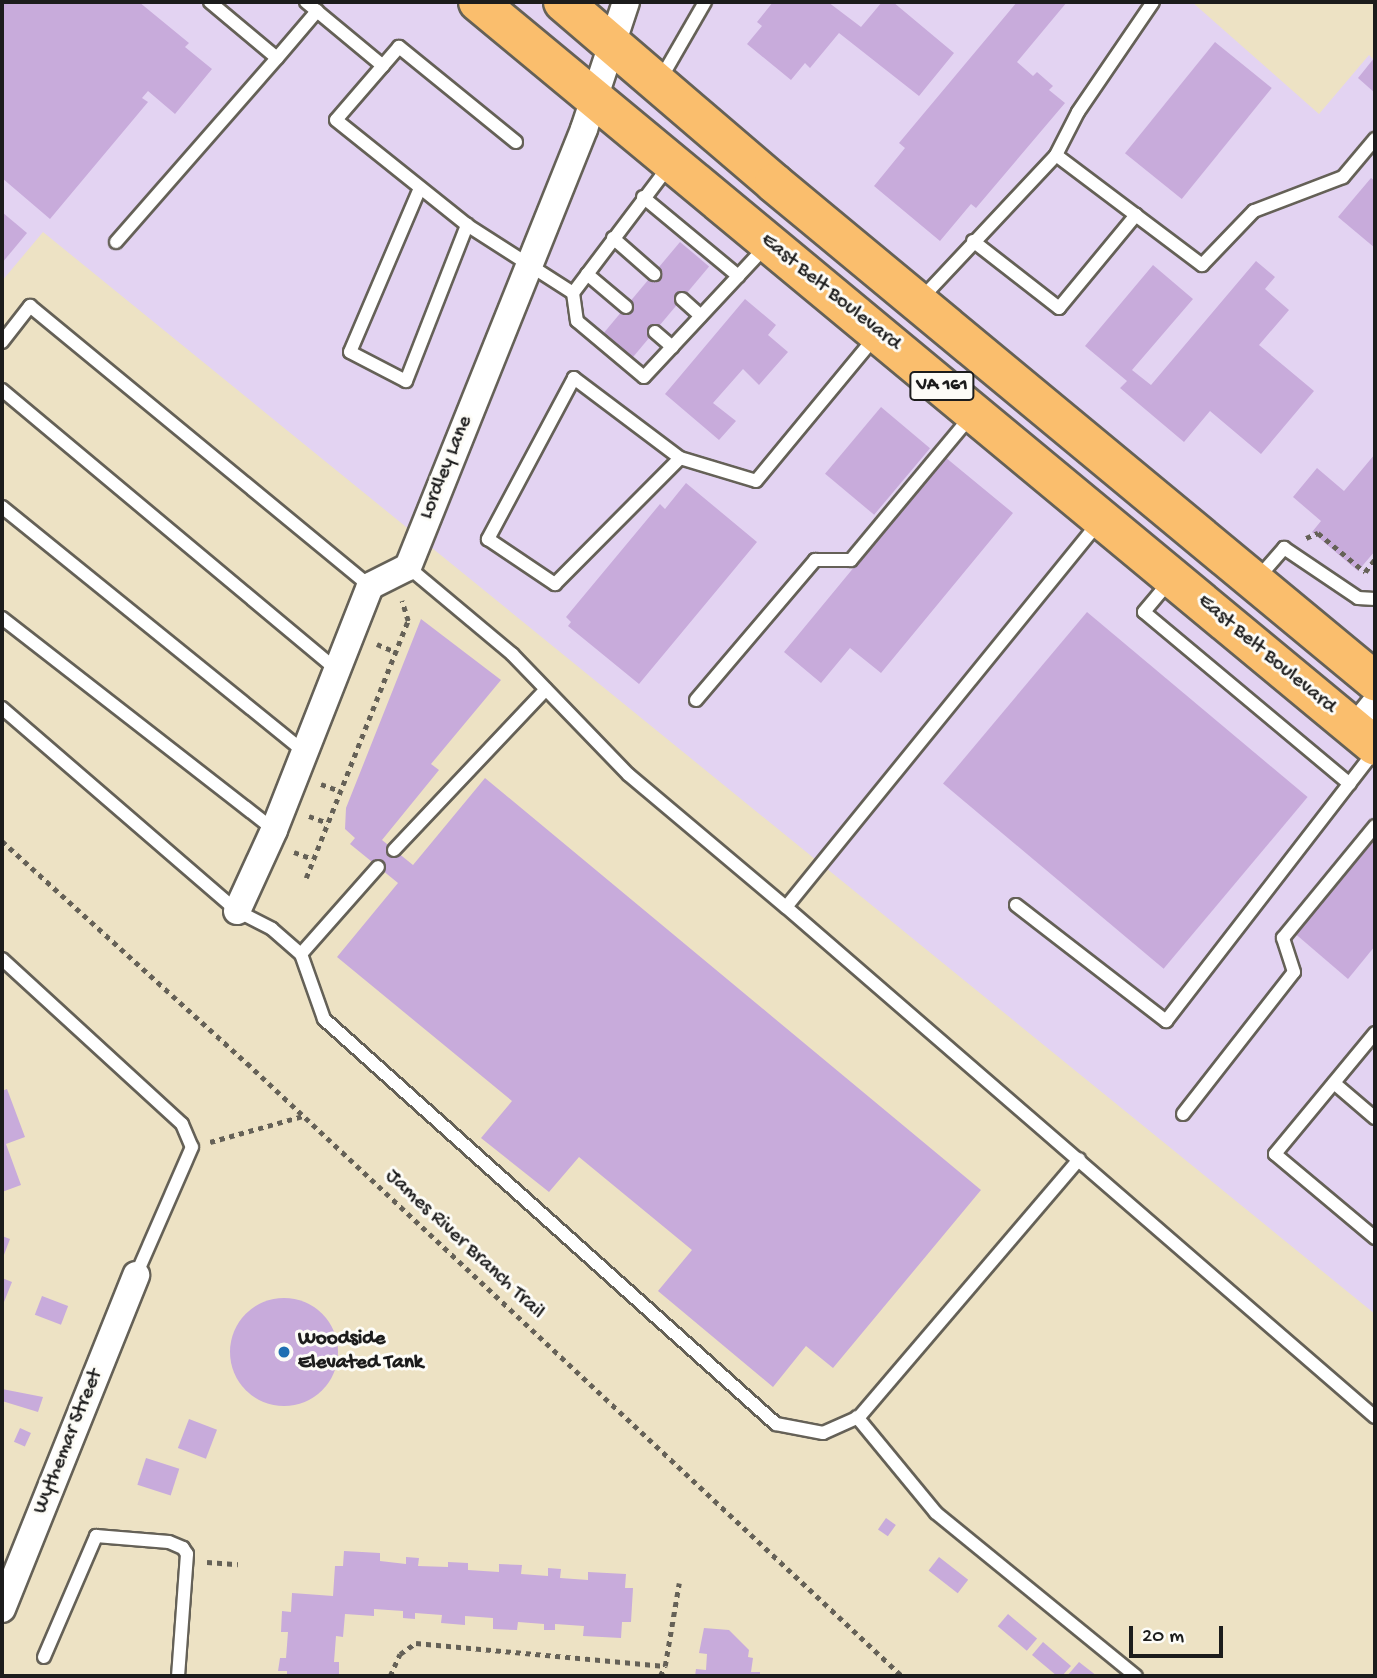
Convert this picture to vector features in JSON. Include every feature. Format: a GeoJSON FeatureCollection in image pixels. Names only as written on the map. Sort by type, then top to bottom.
{"type":"FeatureCollection","features":[{"type":"Feature","properties":{"kind":"main road","name":"East Belt Boulevard"},"geometry":{"type":"LineString","coordinates":[[478,2],[1172,578],[1370,732]]}},
{"type":"Feature","properties":{"kind":"main road","name":"VA 161"},"geometry":{"type":"LineString","coordinates":[[563,2],[1375,681]]}},
{"type":"Feature","properties":{"kind":"street","name":"Lordley Lane"},"geometry":{"type":"LineString","coordinates":[[408,567],[594,100],[626,2]]}},
{"type":"Feature","properties":{"kind":"street"},"geometry":{"type":"LineString","coordinates":[[237,911],[306,753],[370,586],[408,567]]}},
{"type":"Feature","properties":{"kind":"street","name":"Wythemar Street"},"geometry":{"type":"LineString","coordinates":[[2,1609],[136,1275]]}},
{"type":"Feature","properties":{"kind":"lane"},"geometry":{"type":"LineString","coordinates":[[210,2],[277,58]]}},
{"type":"Feature","properties":{"kind":"lane"},"geometry":{"type":"LineString","coordinates":[[306,2],[383,66]]}},
{"type":"Feature","properties":{"kind":"lane"},"geometry":{"type":"LineString","coordinates":[[659,82],[703,2]]}},
{"type":"Feature","properties":{"kind":"lane"},"geometry":{"type":"LineString","coordinates":[[919,302],[1056,155],[1078,112],[1153,2]]}},
{"type":"Feature","properties":{"kind":"lane"},"geometry":{"type":"LineString","coordinates":[[116,242],[317,11]]}},
{"type":"Feature","properties":{"kind":"lane"},"geometry":{"type":"LineString","coordinates":[[516,142],[399,47],[336,120],[467,225],[573,293]]}},
{"type":"Feature","properties":{"kind":"lane"},"geometry":{"type":"LineString","coordinates":[[1056,155],[1202,265],[1254,211],[1343,177],[1375,139]]}},
{"type":"Feature","properties":{"kind":"lane"},"geometry":{"type":"LineString","coordinates":[[671,163],[573,293],[577,321],[644,377],[769,243]]}},
{"type":"Feature","properties":{"kind":"lane"},"geometry":{"type":"LineString","coordinates":[[420,188],[350,352],[406,381],[467,225]]}},
{"type":"Feature","properties":{"kind":"lane"},"geometry":{"type":"LineString","coordinates":[[643,197],[738,276]]}},
{"type":"Feature","properties":{"kind":"lane"},"geometry":{"type":"LineString","coordinates":[[973,241],[1059,308],[1136,215]]}},
{"type":"Feature","properties":{"kind":"lane"},"geometry":{"type":"LineString","coordinates":[[613,238],[654,274]]}},
{"type":"Feature","properties":{"kind":"lane"},"geometry":{"type":"LineString","coordinates":[[587,274],[626,307]]}},
{"type":"Feature","properties":{"kind":"lane"},"geometry":{"type":"LineString","coordinates":[[682,299],[701,316]]}},
{"type":"Feature","properties":{"kind":"lane"},"geometry":{"type":"LineString","coordinates":[[2,342],[30,306],[370,586]]}},
{"type":"Feature","properties":{"kind":"lane"},"geometry":{"type":"LineString","coordinates":[[655,332],[672,347]]}},
{"type":"Feature","properties":{"kind":"lane"},"geometry":{"type":"LineString","coordinates":[[680,458],[555,584],[488,538],[574,378],[680,458],[756,481],[879,333]]}},
{"type":"Feature","properties":{"kind":"lane"},"geometry":{"type":"LineString","coordinates":[[2,390],[338,671]]}},
{"type":"Feature","properties":{"kind":"lane"},"geometry":{"type":"LineString","coordinates":[[696,700],[815,560],[851,560],[973,413]]}},
{"type":"Feature","properties":{"kind":"lane"},"geometry":{"type":"LineString","coordinates":[[2,508],[306,753]]}},
{"type":"Feature","properties":{"kind":"lane"},"geometry":{"type":"LineString","coordinates":[[786,907],[1102,519]]}},
{"type":"Feature","properties":{"kind":"lane"},"geometry":{"type":"LineString","coordinates":[[1255,581],[1284,548],[1358,598],[1375,598]]}},
{"type":"Feature","properties":{"kind":"lane"},"geometry":{"type":"LineString","coordinates":[[408,567],[512,654],[629,775],[1079,1159],[1375,1417]]}},
{"type":"Feature","properties":{"kind":"lane"},"geometry":{"type":"LineString","coordinates":[[1172,578],[1144,612],[1350,784]]}},
{"type":"Feature","properties":{"kind":"lane"},"geometry":{"type":"LineString","coordinates":[[2,618],[274,830]]}},
{"type":"Feature","properties":{"kind":"lane"},"geometry":{"type":"LineString","coordinates":[[394,849],[546,689]]}},
{"type":"Feature","properties":{"kind":"lane"},"geometry":{"type":"LineString","coordinates":[[2,708],[237,911],[272,929],[301,954],[324,1019],[776,1424],[823,1433],[857,1417],[1079,1159]]}},
{"type":"Feature","properties":{"kind":"lane"},"geometry":{"type":"LineString","coordinates":[[1016,905],[1166,1021],[1350,784],[1370,732]]}},
{"type":"Feature","properties":{"kind":"lane"},"geometry":{"type":"LineString","coordinates":[[1183,1114],[1294,972],[1283,938],[1375,826]]}},
{"type":"Feature","properties":{"kind":"lane"},"geometry":{"type":"LineString","coordinates":[[301,954],[378,867]]}},
{"type":"Feature","properties":{"kind":"lane"},"geometry":{"type":"LineString","coordinates":[[2,959],[182,1124],[192,1146],[136,1275]]}},
{"type":"Feature","properties":{"kind":"lane"},"geometry":{"type":"LineString","coordinates":[[1375,1032],[1275,1154],[1375,1238]]}},
{"type":"Feature","properties":{"kind":"lane"},"geometry":{"type":"LineString","coordinates":[[1334,1083],[1375,1118]]}},
{"type":"Feature","properties":{"kind":"lane"},"geometry":{"type":"LineString","coordinates":[[857,1417],[936,1513],[1136,1676]]}},
{"type":"Feature","properties":{"kind":"lane"},"geometry":{"type":"LineString","coordinates":[[44,1657],[96,1536],[175,1544],[183,1548],[187,1560],[178,1676]]}},
{"type":"Feature","properties":{"kind":"path"},"geometry":{"type":"LineString","coordinates":[[1318,533],[1365,572],[1375,559]]}},
{"type":"Feature","properties":{"kind":"path"},"geometry":{"type":"LineString","coordinates":[[306,878],[408,621],[400,594]]}},
{"type":"Feature","properties":{"kind":"path"},"geometry":{"type":"LineString","coordinates":[[368,640],[396,652]]}},
{"type":"Feature","properties":{"kind":"path","name":"James River Branch Trail"},"geometry":{"type":"LineString","coordinates":[[2,841],[304,1116],[902,1676]]}},
{"type":"Feature","properties":{"kind":"path"},"geometry":{"type":"LineString","coordinates":[[192,1146],[304,1116]]}},
{"type":"Feature","properties":{"kind":"path"},"geometry":{"type":"LineString","coordinates":[[187,1560],[238,1564]]}},
{"type":"Feature","properties":{"kind":"path"},"geometry":{"type":"LineString","coordinates":[[660,1676],[665,1666],[679,1583]]}},
{"type":"Feature","properties":{"kind":"path"},"geometry":{"type":"LineString","coordinates":[[390,1676],[400,1654],[407,1646],[416,1643],[665,1666]]}},
{"type":"Feature","properties":{"kind":"shaded area"},"geometry":{"type":"Polygon","coordinates":[[[2,2],[1192,2],[1319,114],[1369,55],[1375,61],[1375,1314],[43,232],[2,281],[2,2]]]}},
{"type":"Feature","properties":{"kind":"building"},"geometry":{"type":"Polygon","coordinates":[[[2,2],[139,2],[189,43],[185,47],[212,69],[175,114],[148,91],[142,98],[148,102],[50,219],[2,178],[2,2]]]}},
{"type":"Feature","properties":{"kind":"building"},"geometry":{"type":"Polygon","coordinates":[[[773,2],[828,2],[861,27],[882,2],[893,2],[954,53],[919,96],[839,33],[810,68],[805,63],[791,80],[747,44],[762,26],[757,22],[773,2]]]}},
{"type":"Feature","properties":{"kind":"building"},"geometry":{"type":"Polygon","coordinates":[[[1017,2],[1067,2],[1017,62],[1033,76],[1037,72],[1053,86],[1049,90],[1065,103],[976,208],[971,204],[940,241],[874,186],[905,148],[899,143],[1017,2]]]}},
{"type":"Feature","properties":{"kind":"building"},"geometry":{"type":"Polygon","coordinates":[[[1215,42],[1272,88],[1182,199],[1125,153],[1215,42]]]}},
{"type":"Feature","properties":{"kind":"building"},"geometry":{"type":"Polygon","coordinates":[[[1375,57],[1375,93],[1358,78],[1375,57]]]}},
{"type":"Feature","properties":{"kind":"building"},"geometry":{"type":"Polygon","coordinates":[[[1371,178],[1375,181],[1375,248],[1338,217],[1371,178]]]}},
{"type":"Feature","properties":{"kind":"building"},"geometry":{"type":"Polygon","coordinates":[[[2,212],[27,233],[2,263],[2,212]]]}},
{"type":"Feature","properties":{"kind":"building"},"geometry":{"type":"Polygon","coordinates":[[[680,242],[709,266],[633,358],[604,333],[680,242]]]}},
{"type":"Feature","properties":{"kind":"building"},"geometry":{"type":"Polygon","coordinates":[[[1256,261],[1275,277],[1265,289],[1289,310],[1259,345],[1314,391],[1261,454],[1210,411],[1184,442],[1120,388],[1127,381],[1085,346],[1153,265],[1193,299],[1132,370],[1151,385],[1256,261]]]}},
{"type":"Feature","properties":{"kind":"building"},"geometry":{"type":"Polygon","coordinates":[[[745,299],[776,325],[768,335],[788,352],[759,385],[743,369],[713,403],[736,421],[719,440],[665,394],[745,299]]]}},
{"type":"Feature","properties":{"kind":"building"},"geometry":{"type":"Polygon","coordinates":[[[881,407],[930,448],[874,515],[825,474],[881,407]]]}},
{"type":"Feature","properties":{"kind":"building"},"geometry":{"type":"Polygon","coordinates":[[[1375,454],[1375,551],[1358,571],[1312,532],[1321,521],[1293,497],[1317,468],[1344,491],[1375,454]]]}},
{"type":"Feature","properties":{"kind":"building"},"geometry":{"type":"Polygon","coordinates":[[[945,457],[1013,513],[881,673],[850,648],[821,683],[784,652],[945,457]]]}},
{"type":"Feature","properties":{"kind":"building"},"geometry":{"type":"Polygon","coordinates":[[[686,483],[757,542],[639,684],[568,626],[571,622],[566,617],[660,504],[665,509],[686,483]]]}},
{"type":"Feature","properties":{"kind":"building"},"geometry":{"type":"Polygon","coordinates":[[[1087,612],[1308,797],[1164,969],[943,784],[1087,612]]]}},
{"type":"Feature","properties":{"kind":"building"},"geometry":{"type":"Polygon","coordinates":[[[421,619],[501,680],[431,764],[439,770],[382,840],[413,865],[485,778],[981,1190],[833,1368],[806,1346],[773,1387],[658,1291],[692,1250],[579,1157],[549,1192],[481,1138],[512,1101],[337,957],[398,883],[350,844],[355,838],[345,829],[346,808],[421,619]]]}},
{"type":"Feature","properties":{"kind":"building"},"geometry":{"type":"Polygon","coordinates":[[[1375,832],[1375,946],[1348,979],[1292,931],[1375,832]]]}},
{"type":"Feature","properties":{"kind":"building"},"geometry":{"type":"Polygon","coordinates":[[[7,1089],[25,1137],[6,1144],[21,1185],[2,1192],[2,1091],[7,1089]]]}},
{"type":"Feature","properties":{"kind":"building"},"geometry":{"type":"Polygon","coordinates":[[[2,1236],[10,1239],[2,1260],[2,1236]]]}},
{"type":"Feature","properties":{"kind":"building"},"geometry":{"type":"Polygon","coordinates":[[[2,1278],[12,1282],[2,1307],[2,1278]]]}},
{"type":"Feature","properties":{"kind":"building"},"geometry":{"type":"Polygon","coordinates":[[[42,1296],[68,1306],[61,1325],[35,1315],[42,1296]]]}},
{"type":"Feature","properties":{"kind":"building","name":"Woodside Elevated Tank"},"geometry":{"type":"Polygon","coordinates":[[[284,1298],[305,1302],[322,1314],[334,1331],[338,1352],[334,1373],[322,1390],[305,1402],[284,1406],[263,1402],[246,1390],[234,1373],[230,1352],[234,1331],[246,1314],[263,1302],[284,1298]]]}},
{"type":"Feature","properties":{"kind":"building"},"geometry":{"type":"Polygon","coordinates":[[[2,1389],[43,1397],[38,1412],[2,1401],[2,1389]]]}},
{"type":"Feature","properties":{"kind":"building"},"geometry":{"type":"Polygon","coordinates":[[[189,1419],[217,1430],[206,1459],[178,1448],[189,1419]]]}},
{"type":"Feature","properties":{"kind":"building"},"geometry":{"type":"Polygon","coordinates":[[[20,1428],[31,1433],[25,1447],[14,1442],[20,1428]]]}},
{"type":"Feature","properties":{"kind":"building"},"geometry":{"type":"Polygon","coordinates":[[[146,1458],[179,1469],[171,1495],[137,1485],[146,1458]]]}},
{"type":"Feature","properties":{"kind":"building"},"geometry":{"type":"Polygon","coordinates":[[[886,1518],[896,1525],[888,1536],[878,1529],[886,1518]]]}},
{"type":"Feature","properties":{"kind":"building"},"geometry":{"type":"Polygon","coordinates":[[[344,1551],[380,1553],[380,1561],[406,1564],[406,1557],[419,1558],[418,1566],[448,1567],[448,1562],[468,1563],[468,1570],[499,1572],[499,1564],[522,1565],[521,1574],[548,1576],[548,1568],[561,1569],[560,1578],[588,1580],[588,1572],[626,1574],[625,1588],[633,1588],[631,1622],[622,1622],[621,1638],[583,1636],[584,1626],[555,1624],[555,1630],[544,1630],[544,1624],[518,1622],[517,1630],[493,1629],[493,1618],[465,1616],[465,1625],[441,1623],[442,1615],[415,1613],[415,1619],[403,1618],[403,1611],[374,1609],[374,1616],[345,1614],[343,1637],[336,1636],[334,1662],[339,1662],[339,1676],[287,1676],[287,1671],[278,1671],[280,1658],[286,1658],[288,1632],[281,1632],[282,1611],[291,1612],[292,1593],[333,1596],[335,1566],[343,1566],[344,1551]]]}},
{"type":"Feature","properties":{"kind":"building"},"geometry":{"type":"Polygon","coordinates":[[[939,1557],[968,1580],[958,1593],[929,1570],[939,1557]]]}},
{"type":"Feature","properties":{"kind":"building"},"geometry":{"type":"Polygon","coordinates":[[[1008,1614],[1037,1638],[1027,1651],[998,1626],[1008,1614]]]}},
{"type":"Feature","properties":{"kind":"building"},"geometry":{"type":"Polygon","coordinates":[[[704,1628],[729,1630],[749,1650],[748,1657],[753,1658],[751,1672],[760,1672],[760,1676],[695,1676],[696,1669],[706,1670],[707,1654],[699,1653],[704,1628]]]}},
{"type":"Feature","properties":{"kind":"building"},"geometry":{"type":"Polygon","coordinates":[[[1043,1642],[1071,1666],[1062,1676],[1057,1676],[1032,1655],[1043,1642]]]}},
{"type":"Feature","properties":{"kind":"building"},"geometry":{"type":"Polygon","coordinates":[[[1079,1662],[1097,1676],[1067,1676],[1079,1662]]]}},
{"type":"Feature","properties":{"kind":"place","name":"Woodside Elevated Tank"},"geometry":{"type":"Point","coordinates":[284,1352]}}]}
